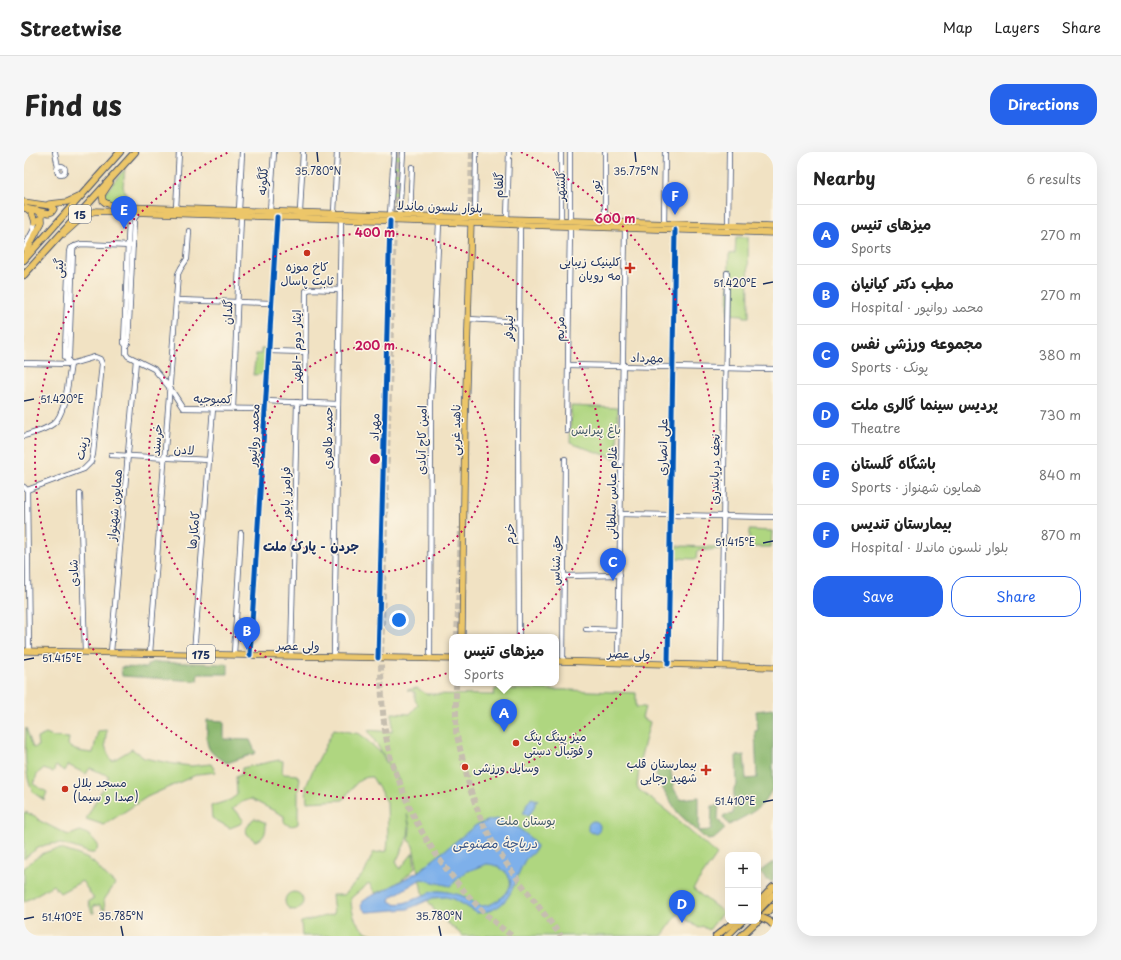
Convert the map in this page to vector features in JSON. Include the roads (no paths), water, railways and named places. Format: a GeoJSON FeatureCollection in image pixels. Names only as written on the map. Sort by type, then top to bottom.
{"type":"FeatureCollection","features":[{"type":"Feature","properties":{"kind":"highway","name":"15"},"geometry":{"type":"LineString","coordinates":[[24,260],[120,152]]}},
{"type":"Feature","properties":{"kind":"highway","name":"15"},"geometry":{"type":"LineString","coordinates":[[24,275],[61,236],[135,152]]}},
{"type":"Feature","properties":{"kind":"highway"},"geometry":{"type":"LineString","coordinates":[[761,900],[773,887]]}},
{"type":"Feature","properties":{"kind":"highway"},"geometry":{"type":"LineString","coordinates":[[761,908],[773,896]]}},
{"type":"Feature","properties":{"kind":"highway"},"geometry":{"type":"LineString","coordinates":[[761,918],[773,906]]}},
{"type":"Feature","properties":{"kind":"highway"},"geometry":{"type":"LineString","coordinates":[[761,917],[769,921],[773,925]]}},
{"type":"Feature","properties":{"kind":"highway"},"geometry":{"type":"LineString","coordinates":[[717,935],[737,924]]}},
{"type":"Feature","properties":{"kind":"highway"},"geometry":{"type":"LineString","coordinates":[[727,936],[739,924]]}},
{"type":"Feature","properties":{"kind":"highway"},"geometry":{"type":"LineString","coordinates":[[741,936],[755,924]]}},
{"type":"Feature","properties":{"kind":"main road"},"geometry":{"type":"LineString","coordinates":[[106,212],[103,211],[101,207],[106,203],[102,198],[103,193],[116,173]]}},
{"type":"Feature","properties":{"kind":"main road"},"geometry":{"type":"LineString","coordinates":[[25,206],[70,201],[87,190]]}},
{"type":"Feature","properties":{"kind":"main road","name":"بلوار نلسون ماندلا"},"geometry":{"type":"LineString","coordinates":[[106,203],[118,206],[176,208],[277,217],[334,214],[440,223],[472,224],[520,225],[605,222],[664,224],[773,234]]}},
{"type":"Feature","properties":{"kind":"main road"},"geometry":{"type":"LineString","coordinates":[[25,206],[49,212],[54,210],[53,206],[42,204]]}},
{"type":"Feature","properties":{"kind":"main road"},"geometry":{"type":"LineString","coordinates":[[25,206],[38,223]]}},
{"type":"Feature","properties":{"kind":"main road"},"geometry":{"type":"LineString","coordinates":[[24,256],[38,223],[43,220],[42,214],[37,210]]}},
{"type":"Feature","properties":{"kind":"main road","name":"بلوار نلسون ماندلا"},"geometry":{"type":"LineString","coordinates":[[61,236],[86,214],[95,211],[138,213],[270,212],[341,219],[410,216],[507,219],[561,221],[570,224],[625,229],[675,230],[773,227]]}},
{"type":"Feature","properties":{"kind":"main road","name":"ناهید غربی"},"geometry":{"type":"LineString","coordinates":[[462,634],[465,422],[472,224]]}},
{"type":"Feature","properties":{"kind":"main road","name":"ولی عصر"},"geometry":{"type":"LineString","coordinates":[[26,651],[449,659]]}},
{"type":"Feature","properties":{"kind":"main road","name":"ولی عصر"},"geometry":{"type":"LineString","coordinates":[[559,661],[773,667]]}},
{"type":"Feature","properties":{"kind":"street"},"geometry":{"type":"LineString","coordinates":[[55,152],[58,167]]}},
{"type":"Feature","properties":{"kind":"street"},"geometry":{"type":"LineString","coordinates":[[176,208],[179,152]]}},
{"type":"Feature","properties":{"kind":"street","name":"گلدان"},"geometry":{"type":"LineString","coordinates":[[233,408],[238,302],[242,152]]}},
{"type":"Feature","properties":{"kind":"street","name":"گلگونه"},"geometry":{"type":"LineString","coordinates":[[270,212],[274,152]]}},
{"type":"Feature","properties":{"kind":"street"},"geometry":{"type":"LineString","coordinates":[[300,215],[304,152]]}},
{"type":"Feature","properties":{"kind":"street"},"geometry":{"type":"LineString","coordinates":[[334,214],[337,152]]}},
{"type":"Feature","properties":{"kind":"street","name":"مهراد"},"geometry":{"type":"LineString","coordinates":[[378,658],[390,218],[394,152]]}},
{"type":"Feature","properties":{"kind":"street"},"geometry":{"type":"LineString","coordinates":[[399,216],[403,152]]}},
{"type":"Feature","properties":{"kind":"street"},"geometry":{"type":"LineString","coordinates":[[475,218],[476,152]]}},
{"type":"Feature","properties":{"kind":"street","name":"گلفام"},"geometry":{"type":"LineString","coordinates":[[507,219],[509,152]]}},
{"type":"Feature","properties":{"kind":"street","name":"گلشهر"},"geometry":{"type":"LineString","coordinates":[[561,152],[561,221]]}},
{"type":"Feature","properties":{"kind":"street","name":"گلشهر"},"geometry":{"type":"LineString","coordinates":[[570,152],[570,224]]}},
{"type":"Feature","properties":{"kind":"street","name":"تور"},"geometry":{"type":"LineString","coordinates":[[605,152],[605,222]]}},
{"type":"Feature","properties":{"kind":"street"},"geometry":{"type":"LineString","coordinates":[[664,224],[665,152]]}},
{"type":"Feature","properties":{"kind":"street"},"geometry":{"type":"LineString","coordinates":[[728,229],[729,152]]}},
{"type":"Feature","properties":{"kind":"street"},"geometry":{"type":"LineString","coordinates":[[561,158],[570,158]]}},
{"type":"Feature","properties":{"kind":"street"},"geometry":{"type":"LineString","coordinates":[[393,162],[402,163]]}},
{"type":"Feature","properties":{"kind":"street"},"geometry":{"type":"LineString","coordinates":[[410,216],[412,167]]}},
{"type":"Feature","properties":{"kind":"street"},"geometry":{"type":"LineString","coordinates":[[126,212],[130,246]]}},
{"type":"Feature","properties":{"kind":"street"},"geometry":{"type":"LineString","coordinates":[[136,360],[128,356],[126,353],[126,344],[130,246],[134,219],[138,213]]}},
{"type":"Feature","properties":{"kind":"street","name":"محمد روانپور"},"geometry":{"type":"LineString","coordinates":[[250,655],[277,217]]}},
{"type":"Feature","properties":{"kind":"street","name":"حمید طاهری"},"geometry":{"type":"LineString","coordinates":[[334,657],[341,219]]}},
{"type":"Feature","properties":{"kind":"street"},"geometry":{"type":"LineString","coordinates":[[24,248],[38,223]]}},
{"type":"Feature","properties":{"kind":"street","name":"امین کاج آبادی"},"geometry":{"type":"LineString","coordinates":[[430,659],[431,402],[440,223]]}},
{"type":"Feature","properties":{"kind":"street","name":"مریم"},"geometry":{"type":"LineString","coordinates":[[567,431],[570,224]]}},
{"type":"Feature","properties":{"kind":"street","name":"نیلوفر"},"geometry":{"type":"LineString","coordinates":[[518,431],[520,225]]}},
{"type":"Feature","properties":{"kind":"street","name":"غلام عباس سلطانی"},"geometry":{"type":"LineString","coordinates":[[618,662],[625,229]]}},
{"type":"Feature","properties":{"kind":"street","name":"علی انصاری"},"geometry":{"type":"LineString","coordinates":[[668,664],[675,230]]}},
{"type":"Feature","properties":{"kind":"street","name":"خرسند"},"geometry":{"type":"LineString","coordinates":[[150,653],[178,274],[180,268],[187,259],[189,231]]}},
{"type":"Feature","properties":{"kind":"street","name":"گیتی"},"geometry":{"type":"LineString","coordinates":[[24,436],[53,424],[63,408],[69,362],[65,350],[69,252],[71,247],[81,244],[130,246]]}},
{"type":"Feature","properties":{"kind":"street","name":"نجف دریابندری"},"geometry":{"type":"LineString","coordinates":[[721,666],[727,272]]}},
{"type":"Feature","properties":{"kind":"street","name":"ایثار دوم -اطهر"},"geometry":{"type":"LineString","coordinates":[[305,403],[306,292],[307,289],[340,290]]}},
{"type":"Feature","properties":{"kind":"street"},"geometry":{"type":"LineString","coordinates":[[177,300],[272,303]]}},
{"type":"Feature","properties":{"kind":"street"},"geometry":{"type":"LineString","coordinates":[[469,319],[518,322]]}},
{"type":"Feature","properties":{"kind":"street"},"geometry":{"type":"LineString","coordinates":[[269,351],[306,352]]}},
{"type":"Feature","properties":{"kind":"street","name":"زینت"},"geometry":{"type":"LineString","coordinates":[[25,488],[84,469],[89,465],[93,454],[102,364],[100,359],[95,357],[69,362]]}},
{"type":"Feature","properties":{"kind":"street","name":"کمبوجیه"},"geometry":{"type":"LineString","coordinates":[[136,360],[154,369],[170,388],[183,408],[265,409]]}},
{"type":"Feature","properties":{"kind":"street","name":"همایون شهنواز"},"geometry":{"type":"LineString","coordinates":[[111,652],[136,360]]}},
{"type":"Feature","properties":{"kind":"street"},"geometry":{"type":"LineString","coordinates":[[24,363],[69,362]]}},
{"type":"Feature","properties":{"kind":"street","name":"مهرداد"},"geometry":{"type":"LineString","coordinates":[[569,365],[773,369]]}},
{"type":"Feature","properties":{"kind":"street"},"geometry":{"type":"LineString","coordinates":[[265,402],[338,404]]}},
{"type":"Feature","properties":{"kind":"street","name":"فرامرز پایور"},"geometry":{"type":"LineString","coordinates":[[291,656],[297,402]]}},
{"type":"Feature","properties":{"kind":"street","name":"کامکارها"},"geometry":{"type":"LineString","coordinates":[[194,654],[213,408]]}},
{"type":"Feature","properties":{"kind":"street","name":"خرم"},"geometry":{"type":"LineString","coordinates":[[518,431],[519,634]]}},
{"type":"Feature","properties":{"kind":"street","name":"لادن"},"geometry":{"type":"LineString","coordinates":[[111,455],[209,460]]}},
{"type":"Feature","properties":{"kind":"street","name":"حق شناس"},"geometry":{"type":"LineString","coordinates":[[563,661],[565,459]]}},
{"type":"Feature","properties":{"kind":"street"},"geometry":{"type":"LineString","coordinates":[[25,488],[26,651]]}},
{"type":"Feature","properties":{"kind":"street","name":"شادی"},"geometry":{"type":"LineString","coordinates":[[80,494],[85,652]]}},
{"type":"Feature","properties":{"kind":"street"},"geometry":{"type":"LineString","coordinates":[[621,514],[773,517]]}},
{"type":"Feature","properties":{"kind":"street"},"geometry":{"type":"LineString","coordinates":[[234,654],[241,533]]}},
{"type":"Feature","properties":{"kind":"street"},"geometry":{"type":"LineString","coordinates":[[564,576],[620,575]]}},
{"type":"Feature","properties":{"kind":"street"},"geometry":{"type":"LineString","coordinates":[[586,629],[619,630]]}},
{"type":"Feature","properties":{"kind":"water"},"geometry":{"type":"Polygon","coordinates":[[[531,798],[538,800],[535,802],[529,816],[524,814],[524,811],[531,798]]]}},
{"type":"Feature","properties":{"kind":"water","name":"دریاچهٔ مصنوعی"},"geometry":{"type":"Polygon","coordinates":[[[498,819],[515,826],[529,836],[536,846],[534,852],[524,862],[509,896],[497,907],[489,911],[477,913],[454,899],[446,897],[433,898],[408,909],[366,912],[362,908],[362,902],[369,897],[419,871],[476,825],[498,819]],[[486,864],[466,872],[450,886],[421,879],[393,896],[390,901],[395,903],[407,902],[431,892],[438,891],[450,892],[463,896],[478,905],[486,906],[506,894],[509,889],[510,880],[508,875],[503,870],[486,864]]]}},
{"type":"Feature","properties":{"kind":"water"},"geometry":{"type":"Polygon","coordinates":[[[592,821],[596,821],[600,827],[596,833],[592,833],[588,829],[588,825],[592,821]]]}},
{"type":"Feature","properties":{"kind":"tunnel"},"geometry":{"type":"LineString","coordinates":[[398,152],[394,225],[381,657],[383,716],[390,755],[394,767],[405,798],[425,837],[450,873],[477,906],[512,936]]}},
{"type":"Feature","properties":{"kind":"tunnel"},"geometry":{"type":"LineString","coordinates":[[470,222],[472,152]]}},
{"type":"Feature","properties":{"kind":"tunnel"},"geometry":{"type":"LineString","coordinates":[[457,634],[461,527]]}},
{"type":"Feature","properties":{"kind":"tunnel"},"geometry":{"type":"LineString","coordinates":[[456,686],[456,732],[470,789],[482,822],[510,869],[561,936]]}},
{"type":"Feature","properties":{"kind":"place","name":"بیمارستان تندیس"},"geometry":{"type":"Point","coordinates":[675,215]}},
{"type":"Feature","properties":{"kind":"place","name":"باشگاه گلستان"},"geometry":{"type":"Point","coordinates":[124,229]}},
{"type":"Feature","properties":{"kind":"place","name":"کاخ موزه ثابت پاسال"},"geometry":{"type":"Point","coordinates":[307,253]}},
{"type":"Feature","properties":{"kind":"place","name":"کلینیک زیبایی مه رویان"},"geometry":{"type":"Point","coordinates":[630,268]}},
{"type":"Feature","properties":{"kind":"place","name":"مجموعه ورزشی نفس"},"geometry":{"type":"Point","coordinates":[613,581]}},
{"type":"Feature","properties":{"kind":"place","name":"مطب دکتر کیانیان"},"geometry":{"type":"Point","coordinates":[247,650]}},
{"type":"Feature","properties":{"kind":"place","name":"میزهای تنیس"},"geometry":{"type":"Point","coordinates":[504,732]}},
{"type":"Feature","properties":{"kind":"place","name":"میز پینگ پنگ و فوتبال دستی"},"geometry":{"type":"Point","coordinates":[516,743]}},
{"type":"Feature","properties":{"kind":"place","name":"وسایل ورزشی"},"geometry":{"type":"Point","coordinates":[465,767]}},
{"type":"Feature","properties":{"kind":"place","name":"بیمارستان قلب شهید رجایی"},"geometry":{"type":"Point","coordinates":[706,770]}},
{"type":"Feature","properties":{"kind":"place","name":"مسجد بلال (صدا و سیما)"},"geometry":{"type":"Point","coordinates":[65,789]}},
{"type":"Feature","properties":{"kind":"place","name":"پردیس سینما گالری ملت"},"geometry":{"type":"Point","coordinates":[682,923]}},
{"type":"Feature","properties":{"kind":"district","name":"جردن - پارک ملت"},"geometry":{"type":"Point","coordinates":[311,545]}},
{"type":"Feature","properties":{"kind":"park label","name":"باغ پیرایش"},"geometry":{"type":"Point","coordinates":[596,429]}},
{"type":"Feature","properties":{"kind":"park label","name":"بوستان ملت"},"geometry":{"type":"Point","coordinates":[526,820]}}]}
